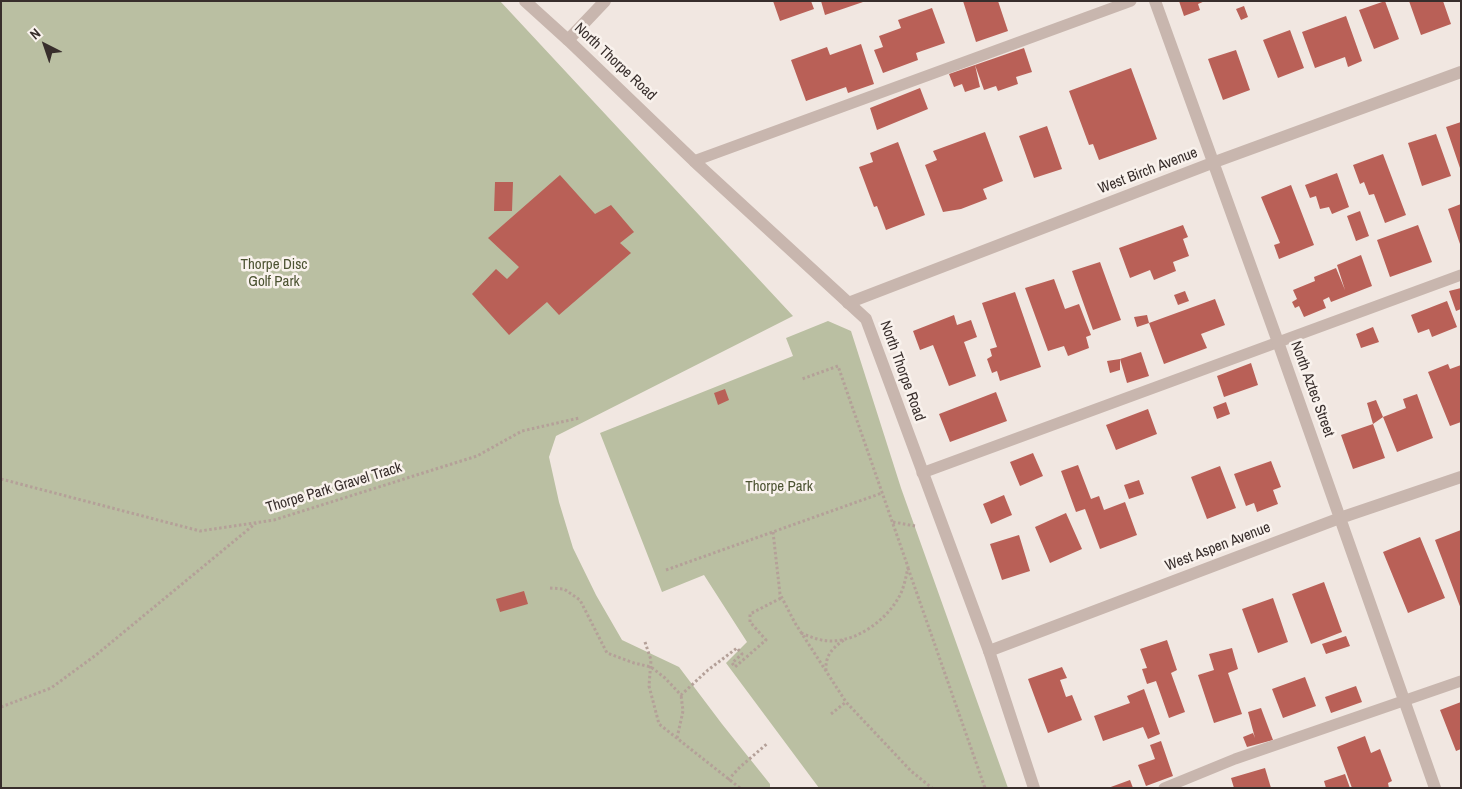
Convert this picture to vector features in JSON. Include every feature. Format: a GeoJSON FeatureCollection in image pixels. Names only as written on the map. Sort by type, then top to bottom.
{"type":"FeatureCollection","features":[{"type":"Feature","properties":{"kind":"street","name":"North Thorpe Road"},"geometry":{"type":"LineString","coordinates":[[525,1],[866,320],[989,651],[1034,788]]}},
{"type":"Feature","properties":{"kind":"street"},"geometry":{"type":"LineString","coordinates":[[568,40],[605,1]]}},
{"type":"Feature","properties":{"kind":"street","name":"North Aztec Street"},"geometry":{"type":"LineString","coordinates":[[1155,1],[1278,342],[1435,788]]}},
{"type":"Feature","properties":{"kind":"street","name":"West Birch Avenue"},"geometry":{"type":"LineString","coordinates":[[848,303],[1212,163],[1461,72]]}},
{"type":"Feature","properties":{"kind":"street","name":"West Aspen Avenue"},"geometry":{"type":"LineString","coordinates":[[989,651],[1340,518],[1461,476]]}},
{"type":"Feature","properties":{"kind":"lane"},"geometry":{"type":"LineString","coordinates":[[694,161],[1131,1]]}},
{"type":"Feature","properties":{"kind":"lane"},"geometry":{"type":"LineString","coordinates":[[922,472],[1461,275]]}},
{"type":"Feature","properties":{"kind":"lane"},"geometry":{"type":"LineString","coordinates":[[1164,788],[1235,760],[1461,681]]}},
{"type":"Feature","properties":{"kind":"path"},"geometry":{"type":"LineString","coordinates":[[802,379],[838,366],[985,788]]}},
{"type":"Feature","properties":{"kind":"path","name":"Thorpe Park Gravel Track"},"geometry":{"type":"LineString","coordinates":[[1,479],[200,531],[274,520],[477,456],[522,431],[579,418]]}},
{"type":"Feature","properties":{"kind":"path"},"geometry":{"type":"LineString","coordinates":[[666,570],[882,493]]}},
{"type":"Feature","properties":{"kind":"path"},"geometry":{"type":"LineString","coordinates":[[892,522],[915,526]]}},
{"type":"Feature","properties":{"kind":"path"},"geometry":{"type":"LineString","coordinates":[[1,708],[51,688],[96,655],[257,523]]}},
{"type":"Feature","properties":{"kind":"path"},"geometry":{"type":"LineString","coordinates":[[773,532],[775,563],[781,598],[801,633],[846,702],[911,771],[932,788]]}},
{"type":"Feature","properties":{"kind":"path"},"geometry":{"type":"LineString","coordinates":[[826,671],[826,659],[836,646],[879,622],[892,608],[900,595],[908,567]]}},
{"type":"Feature","properties":{"kind":"path"},"geometry":{"type":"LineString","coordinates":[[550,588],[564,589],[580,600],[607,653],[651,667],[665,678],[681,695],[683,711],[677,738]]}},
{"type":"Feature","properties":{"kind":"path"},"geometry":{"type":"LineString","coordinates":[[681,695],[708,670],[737,648],[742,654],[732,663],[735,667],[766,640],[750,622],[750,614],[781,598]]}},
{"type":"Feature","properties":{"kind":"path"},"geometry":{"type":"LineString","coordinates":[[801,633],[814,639],[845,640]]}},
{"type":"Feature","properties":{"kind":"path"},"geometry":{"type":"LineString","coordinates":[[645,642],[651,660],[649,686],[659,724],[740,788]]}},
{"type":"Feature","properties":{"kind":"path"},"geometry":{"type":"LineString","coordinates":[[831,714],[846,702]]}},
{"type":"Feature","properties":{"kind":"path"},"geometry":{"type":"LineString","coordinates":[[728,780],[740,767],[768,744]]}},
{"type":"Feature","properties":{"kind":"green space","name":"Thorpe Disc Golf Park"},"geometry":{"type":"Polygon","coordinates":[[[1,1],[500,1],[793,316],[556,436],[549,457],[559,502],[573,548],[596,595],[622,640],[679,667],[770,784],[770,788],[1,788],[1,1]]]}},
{"type":"Feature","properties":{"kind":"green space","name":"Thorpe Park"},"geometry":{"type":"Polygon","coordinates":[[[828,321],[851,331],[901,488],[1008,788],[819,788],[726,663],[747,642],[704,575],[662,592],[600,433],[793,356],[786,338],[828,321]]]}},
{"type":"Feature","properties":{"kind":"building"},"geometry":{"type":"Polygon","coordinates":[[[773,1],[811,1],[814,9],[780,21],[773,1]]]}},
{"type":"Feature","properties":{"kind":"building"},"geometry":{"type":"Polygon","coordinates":[[[821,1],[863,1],[863,2],[825,15],[821,1]]]}},
{"type":"Feature","properties":{"kind":"building"},"geometry":{"type":"Polygon","coordinates":[[[963,1],[998,1],[1008,31],[976,42],[963,1]]]}},
{"type":"Feature","properties":{"kind":"building"},"geometry":{"type":"Polygon","coordinates":[[[1179,1],[1205,1],[1198,4],[1200,10],[1184,16],[1179,1]]]}},
{"type":"Feature","properties":{"kind":"building"},"geometry":{"type":"Polygon","coordinates":[[[1385,1],[1399,39],[1374,49],[1359,10],[1385,1]]]}},
{"type":"Feature","properties":{"kind":"building"},"geometry":{"type":"Polygon","coordinates":[[[1409,1],[1443,1],[1451,24],[1421,35],[1409,1]]]}},
{"type":"Feature","properties":{"kind":"building"},"geometry":{"type":"Polygon","coordinates":[[[1244,6],[1248,17],[1241,20],[1236,9],[1244,6]]]}},
{"type":"Feature","properties":{"kind":"building"},"geometry":{"type":"Polygon","coordinates":[[[932,8],[945,43],[916,53],[918,60],[883,73],[874,50],[883,47],[879,36],[901,28],[898,20],[932,8]]]}},
{"type":"Feature","properties":{"kind":"building"},"geometry":{"type":"Polygon","coordinates":[[[1346,16],[1362,61],[1348,67],[1345,57],[1315,68],[1302,32],[1346,16]]]}},
{"type":"Feature","properties":{"kind":"building"},"geometry":{"type":"Polygon","coordinates":[[[1290,30],[1304,68],[1278,78],[1263,40],[1290,30]]]}},
{"type":"Feature","properties":{"kind":"building"},"geometry":{"type":"Polygon","coordinates":[[[861,44],[874,84],[848,93],[846,87],[806,101],[791,60],[827,47],[830,55],[861,44]]]}},
{"type":"Feature","properties":{"kind":"building"},"geometry":{"type":"Polygon","coordinates":[[[1024,48],[1032,72],[1016,77],[1018,84],[998,91],[996,86],[984,90],[975,65],[980,87],[965,92],[962,84],[954,87],[949,74],[1024,48]]]}},
{"type":"Feature","properties":{"kind":"building"},"geometry":{"type":"Polygon","coordinates":[[[1236,50],[1250,90],[1223,100],[1208,59],[1236,50]]]}},
{"type":"Feature","properties":{"kind":"building"},"geometry":{"type":"Polygon","coordinates":[[[1131,68],[1157,139],[1099,160],[1093,144],[1089,145],[1069,91],[1131,68]]]}},
{"type":"Feature","properties":{"kind":"building"},"geometry":{"type":"Polygon","coordinates":[[[920,88],[928,109],[877,130],[870,108],[920,88]]]}},
{"type":"Feature","properties":{"kind":"building"},"geometry":{"type":"Polygon","coordinates":[[[1461,122],[1461,168],[1460,168],[1446,127],[1461,122]]]}},
{"type":"Feature","properties":{"kind":"building"},"geometry":{"type":"Polygon","coordinates":[[[1047,126],[1062,169],[1034,178],[1019,136],[1047,126]]]}},
{"type":"Feature","properties":{"kind":"building"},"geometry":{"type":"Polygon","coordinates":[[[985,132],[1003,181],[983,189],[987,199],[961,209],[943,212],[925,165],[937,160],[933,151],[985,132]]]}},
{"type":"Feature","properties":{"kind":"building"},"geometry":{"type":"Polygon","coordinates":[[[1436,134],[1451,176],[1422,186],[1408,143],[1436,134]]]}},
{"type":"Feature","properties":{"kind":"building"},"geometry":{"type":"Polygon","coordinates":[[[898,142],[925,215],[886,230],[877,206],[874,207],[859,167],[873,162],[870,153],[898,142]]]}},
{"type":"Feature","properties":{"kind":"building"},"geometry":{"type":"Polygon","coordinates":[[[1383,154],[1406,215],[1385,223],[1374,194],[1369,195],[1364,182],[1360,184],[1353,165],[1383,154]]]}},
{"type":"Feature","properties":{"kind":"building"},"geometry":{"type":"Polygon","coordinates":[[[1337,173],[1349,207],[1332,214],[1329,207],[1320,209],[1316,196],[1310,198],[1305,185],[1337,173]]]}},
{"type":"Feature","properties":{"kind":"building"},"geometry":{"type":"Polygon","coordinates":[[[560,175],[595,214],[611,205],[634,232],[620,243],[631,253],[559,315],[547,302],[509,335],[472,294],[496,269],[507,279],[519,267],[488,238],[560,175]]]}},
{"type":"Feature","properties":{"kind":"building"},"geometry":{"type":"Polygon","coordinates":[[[495,182],[513,182],[512,211],[494,211],[495,182]]]}},
{"type":"Feature","properties":{"kind":"building"},"geometry":{"type":"Polygon","coordinates":[[[1291,185],[1314,245],[1279,259],[1274,245],[1280,243],[1261,197],[1291,185]]]}},
{"type":"Feature","properties":{"kind":"building"},"geometry":{"type":"Polygon","coordinates":[[[1461,204],[1461,244],[1460,244],[1448,209],[1461,204]]]}},
{"type":"Feature","properties":{"kind":"building"},"geometry":{"type":"Polygon","coordinates":[[[1360,211],[1369,236],[1356,241],[1347,216],[1360,211]]]}},
{"type":"Feature","properties":{"kind":"building"},"geometry":{"type":"Polygon","coordinates":[[[1183,225],[1188,237],[1183,239],[1189,256],[1173,262],[1176,271],[1154,280],[1150,270],[1130,278],[1119,248],[1183,225]]]}},
{"type":"Feature","properties":{"kind":"building"},"geometry":{"type":"Polygon","coordinates":[[[1418,225],[1432,262],[1390,277],[1377,240],[1418,225]]]}},
{"type":"Feature","properties":{"kind":"building"},"geometry":{"type":"Polygon","coordinates":[[[1361,255],[1372,286],[1331,302],[1329,297],[1323,300],[1326,308],[1304,317],[1299,306],[1295,308],[1292,302],[1297,299],[1293,290],[1315,281],[1314,277],[1336,268],[1345,290],[1337,265],[1361,255]]]}},
{"type":"Feature","properties":{"kind":"building"},"geometry":{"type":"Polygon","coordinates":[[[1100,262],[1121,320],[1093,330],[1072,271],[1100,262]]]}},
{"type":"Feature","properties":{"kind":"building"},"geometry":{"type":"Polygon","coordinates":[[[1054,279],[1065,309],[1079,304],[1091,335],[1086,337],[1089,348],[1068,356],[1064,346],[1048,351],[1025,288],[1054,279]]]}},
{"type":"Feature","properties":{"kind":"building"},"geometry":{"type":"Polygon","coordinates":[[[1461,288],[1461,309],[1456,311],[1449,291],[1461,288]]]}},
{"type":"Feature","properties":{"kind":"building"},"geometry":{"type":"Polygon","coordinates":[[[1185,291],[1189,301],[1178,305],[1174,295],[1185,291]]]}},
{"type":"Feature","properties":{"kind":"building"},"geometry":{"type":"Polygon","coordinates":[[[1015,292],[1041,367],[1000,381],[997,371],[992,373],[987,359],[992,356],[990,349],[997,347],[982,303],[1015,292]]]}},
{"type":"Feature","properties":{"kind":"building"},"geometry":{"type":"Polygon","coordinates":[[[1215,299],[1225,325],[1201,334],[1207,348],[1164,364],[1149,323],[1215,299]]]}},
{"type":"Feature","properties":{"kind":"building"},"geometry":{"type":"Polygon","coordinates":[[[1447,301],[1457,327],[1432,337],[1429,329],[1418,333],[1411,315],[1447,301]]]}},
{"type":"Feature","properties":{"kind":"building"},"geometry":{"type":"Polygon","coordinates":[[[954,315],[957,325],[971,320],[977,337],[964,342],[976,376],[949,386],[933,345],[920,350],[913,331],[954,315]]]}},
{"type":"Feature","properties":{"kind":"building"},"geometry":{"type":"Polygon","coordinates":[[[1147,315],[1149,323],[1137,327],[1134,317],[1147,315]]]}},
{"type":"Feature","properties":{"kind":"building"},"geometry":{"type":"Polygon","coordinates":[[[1373,327],[1379,342],[1361,348],[1356,334],[1373,327]]]}},
{"type":"Feature","properties":{"kind":"building"},"geometry":{"type":"Polygon","coordinates":[[[1141,352],[1149,376],[1127,383],[1120,359],[1141,352]]]}},
{"type":"Feature","properties":{"kind":"building"},"geometry":{"type":"Polygon","coordinates":[[[1120,359],[1120,370],[1110,373],[1107,361],[1120,359]]]}},
{"type":"Feature","properties":{"kind":"building"},"geometry":{"type":"Polygon","coordinates":[[[1251,363],[1258,385],[1224,397],[1217,376],[1251,363]]]}},
{"type":"Feature","properties":{"kind":"building"},"geometry":{"type":"Polygon","coordinates":[[[1448,364],[1450,369],[1461,365],[1461,422],[1450,426],[1428,372],[1448,364]]]}},
{"type":"Feature","properties":{"kind":"building"},"geometry":{"type":"Polygon","coordinates":[[[725,389],[729,400],[718,405],[714,393],[725,389]]]}},
{"type":"Feature","properties":{"kind":"building"},"geometry":{"type":"Polygon","coordinates":[[[996,392],[1007,421],[950,442],[939,414],[996,392]]]}},
{"type":"Feature","properties":{"kind":"building"},"geometry":{"type":"Polygon","coordinates":[[[1417,394],[1433,438],[1397,452],[1383,417],[1406,408],[1403,399],[1417,394]]]}},
{"type":"Feature","properties":{"kind":"building"},"geometry":{"type":"Polygon","coordinates":[[[1376,400],[1383,417],[1373,424],[1367,403],[1376,400]]]}},
{"type":"Feature","properties":{"kind":"building"},"geometry":{"type":"Polygon","coordinates":[[[1226,402],[1230,414],[1217,419],[1213,407],[1226,402]]]}},
{"type":"Feature","properties":{"kind":"building"},"geometry":{"type":"Polygon","coordinates":[[[1148,409],[1157,434],[1116,450],[1106,425],[1148,409]]]}},
{"type":"Feature","properties":{"kind":"building"},"geometry":{"type":"Polygon","coordinates":[[[1373,424],[1385,458],[1353,469],[1341,435],[1373,424]]]}},
{"type":"Feature","properties":{"kind":"building"},"geometry":{"type":"Polygon","coordinates":[[[1033,453],[1043,476],[1020,486],[1010,462],[1033,453]]]}},
{"type":"Feature","properties":{"kind":"building"},"geometry":{"type":"Polygon","coordinates":[[[1271,461],[1281,487],[1273,490],[1278,504],[1257,512],[1254,503],[1246,506],[1234,474],[1271,461]]]}},
{"type":"Feature","properties":{"kind":"building"},"geometry":{"type":"Polygon","coordinates":[[[1078,465],[1091,499],[1099,496],[1104,510],[1125,502],[1137,535],[1100,549],[1085,509],[1076,512],[1061,471],[1078,465]]]}},
{"type":"Feature","properties":{"kind":"building"},"geometry":{"type":"Polygon","coordinates":[[[1220,466],[1236,508],[1207,519],[1191,477],[1220,466]]]}},
{"type":"Feature","properties":{"kind":"building"},"geometry":{"type":"Polygon","coordinates":[[[1139,480],[1144,494],[1129,499],[1124,485],[1139,480]]]}},
{"type":"Feature","properties":{"kind":"building"},"geometry":{"type":"Polygon","coordinates":[[[1004,495],[1012,515],[991,524],[983,504],[1004,495]]]}},
{"type":"Feature","properties":{"kind":"building"},"geometry":{"type":"Polygon","coordinates":[[[1066,513],[1082,549],[1050,563],[1035,527],[1066,513]]]}},
{"type":"Feature","properties":{"kind":"building"},"geometry":{"type":"Polygon","coordinates":[[[1461,530],[1461,609],[1435,540],[1461,530]]]}},
{"type":"Feature","properties":{"kind":"building"},"geometry":{"type":"Polygon","coordinates":[[[1019,535],[1030,571],[1002,580],[990,544],[1019,535]]]}},
{"type":"Feature","properties":{"kind":"building"},"geometry":{"type":"Polygon","coordinates":[[[1420,537],[1445,598],[1408,613],[1383,552],[1420,537]]]}},
{"type":"Feature","properties":{"kind":"building"},"geometry":{"type":"Polygon","coordinates":[[[1324,582],[1342,632],[1311,644],[1292,594],[1324,582]]]}},
{"type":"Feature","properties":{"kind":"building"},"geometry":{"type":"Polygon","coordinates":[[[524,591],[528,604],[500,612],[496,599],[524,591]]]}},
{"type":"Feature","properties":{"kind":"building"},"geometry":{"type":"Polygon","coordinates":[[[1273,598],[1288,642],[1258,653],[1242,609],[1273,598]]]}},
{"type":"Feature","properties":{"kind":"building"},"geometry":{"type":"Polygon","coordinates":[[[1346,636],[1350,646],[1326,654],[1322,644],[1346,636]]]}},
{"type":"Feature","properties":{"kind":"building"},"geometry":{"type":"Polygon","coordinates":[[[1167,640],[1177,670],[1171,673],[1185,712],[1169,718],[1156,681],[1147,684],[1142,669],[1147,668],[1140,649],[1167,640]]]}},
{"type":"Feature","properties":{"kind":"building"},"geometry":{"type":"Polygon","coordinates":[[[1232,648],[1238,669],[1228,673],[1242,714],[1214,723],[1198,675],[1214,670],[1209,654],[1232,648]]]}},
{"type":"Feature","properties":{"kind":"building"},"geometry":{"type":"Polygon","coordinates":[[[1062,667],[1067,678],[1060,680],[1066,697],[1072,695],[1082,720],[1048,733],[1028,679],[1062,667]]]}},
{"type":"Feature","properties":{"kind":"building"},"geometry":{"type":"Polygon","coordinates":[[[1305,677],[1316,706],[1283,718],[1272,689],[1305,677]]]}},
{"type":"Feature","properties":{"kind":"building"},"geometry":{"type":"Polygon","coordinates":[[[1356,686],[1362,702],[1331,713],[1325,697],[1356,686]]]}},
{"type":"Feature","properties":{"kind":"building"},"geometry":{"type":"Polygon","coordinates":[[[1144,689],[1160,734],[1148,739],[1143,727],[1103,741],[1094,716],[1130,703],[1127,696],[1144,689]]]}},
{"type":"Feature","properties":{"kind":"building"},"geometry":{"type":"Polygon","coordinates":[[[1461,702],[1461,749],[1456,751],[1440,710],[1461,702]]]}},
{"type":"Feature","properties":{"kind":"building"},"geometry":{"type":"Polygon","coordinates":[[[1261,708],[1273,740],[1247,747],[1243,737],[1253,733],[1255,738],[1248,712],[1261,708]]]}},
{"type":"Feature","properties":{"kind":"building"},"geometry":{"type":"Polygon","coordinates":[[[1365,736],[1371,753],[1380,749],[1392,781],[1388,783],[1389,788],[1352,788],[1337,747],[1365,736]]]}},
{"type":"Feature","properties":{"kind":"building"},"geometry":{"type":"Polygon","coordinates":[[[1161,741],[1173,776],[1146,786],[1138,765],[1155,759],[1150,745],[1161,741]]]}},
{"type":"Feature","properties":{"kind":"building"},"geometry":{"type":"Polygon","coordinates":[[[1265,768],[1271,788],[1234,788],[1231,778],[1265,768]]]}},
{"type":"Feature","properties":{"kind":"building"},"geometry":{"type":"Polygon","coordinates":[[[1345,774],[1350,788],[1326,788],[1324,781],[1345,774]]]}},
{"type":"Feature","properties":{"kind":"building"},"geometry":{"type":"Polygon","coordinates":[[[1130,780],[1133,788],[1108,788],[1130,780]]]}}]}
